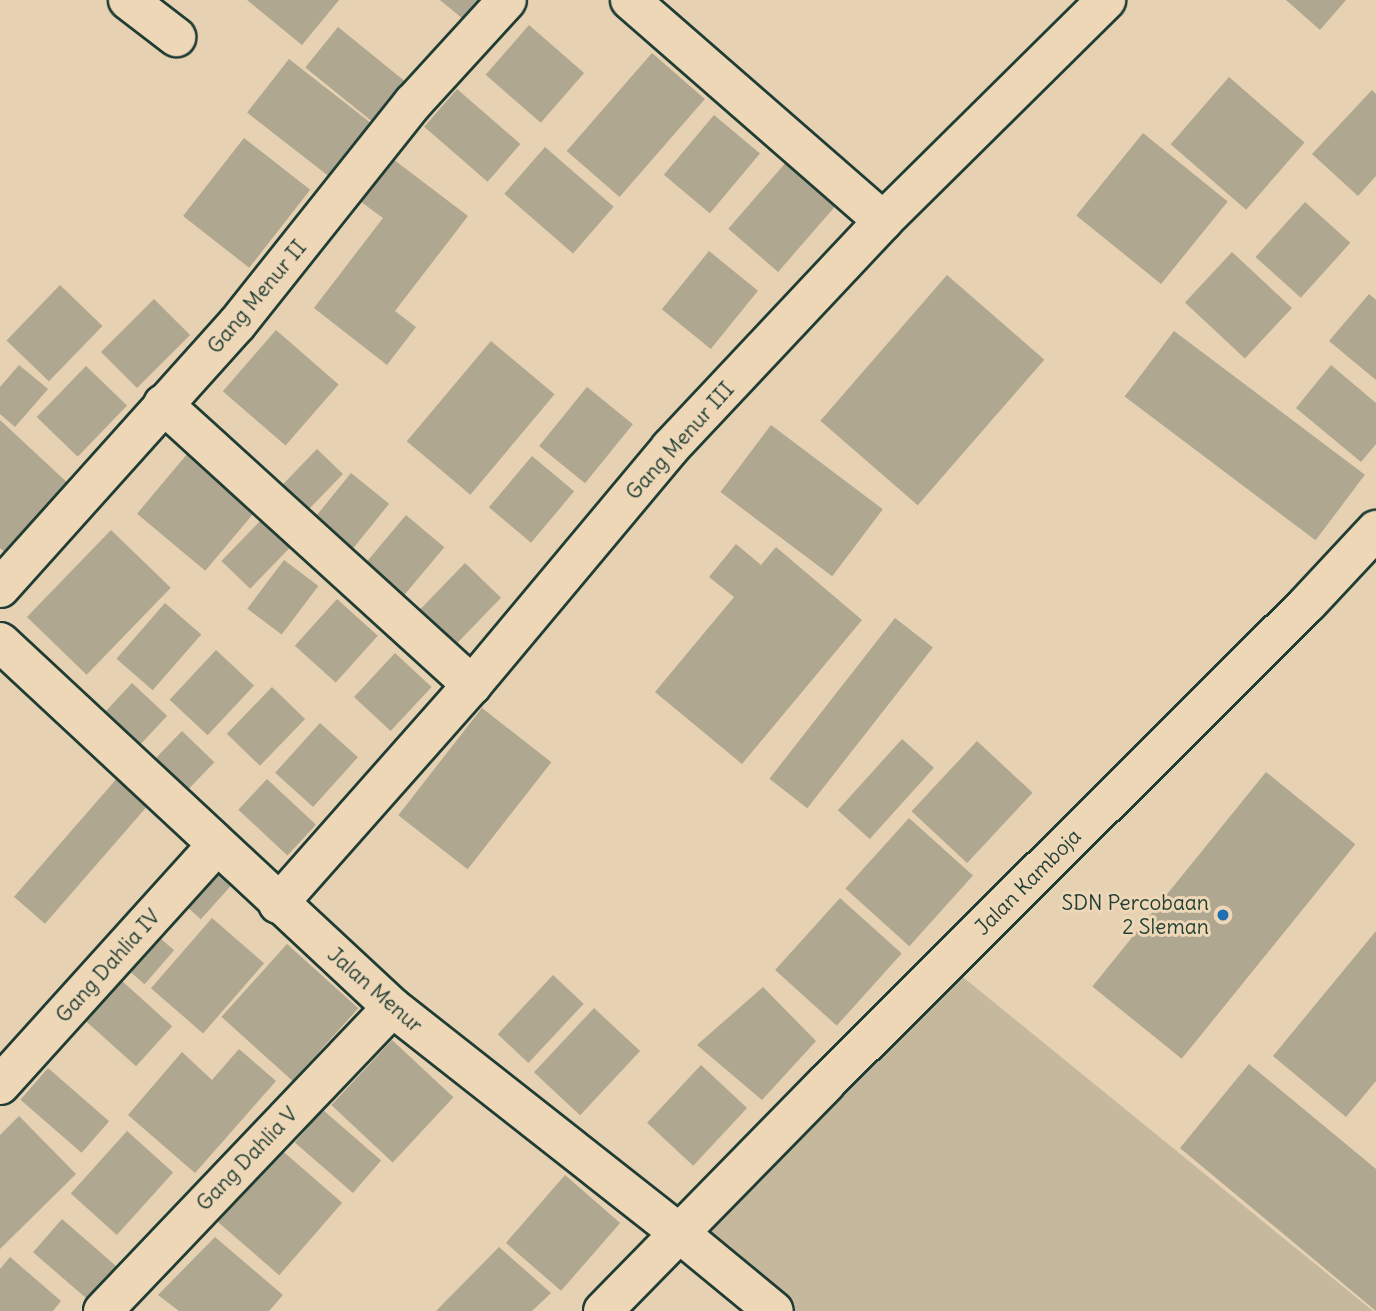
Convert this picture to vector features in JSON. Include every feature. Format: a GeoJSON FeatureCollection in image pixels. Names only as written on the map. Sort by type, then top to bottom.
{"type":"FeatureCollection","features":[{"type":"Feature","properties":{"kind":"street"},"geometry":{"type":"LineString","coordinates":[[128,0],[176,37]]}},
{"type":"Feature","properties":{"kind":"street","name":"Gang Menur II"},"geometry":{"type":"LineString","coordinates":[[0,588],[237,324],[413,103],[508,0]]}},
{"type":"Feature","properties":{"kind":"street"},"geometry":{"type":"LineString","coordinates":[[630,0],[883,221]]}},
{"type":"Feature","properties":{"kind":"street","name":"Gang Menur III"},"geometry":{"type":"LineString","coordinates":[[278,904],[472,685],[670,449],[883,221],[1106,0]]}},
{"type":"Feature","properties":{"kind":"street"},"geometry":{"type":"LineString","coordinates":[[163,404],[472,685]]}},
{"type":"Feature","properties":{"kind":"street","name":"Jalan Kamboja"},"geometry":{"type":"LineString","coordinates":[[603,1311],[678,1232],[1308,603],[1376,530]]}},
{"type":"Feature","properties":{"kind":"street","name":"Jalan Menur"},"geometry":{"type":"LineString","coordinates":[[0,642],[278,904],[392,1007],[774,1311]]}},
{"type":"Feature","properties":{"kind":"street","name":"Gang Dahlia IV"},"geometry":{"type":"LineString","coordinates":[[0,1085],[216,846]]}},
{"type":"Feature","properties":{"kind":"street","name":"Gang Dahlia V"},"geometry":{"type":"LineString","coordinates":[[103,1311],[392,1007]]}},
{"type":"Feature","properties":{"kind":"shaded area"},"geometry":{"type":"Polygon","coordinates":[[[953,969],[1373,1311],[745,1311],[669,1244],[953,969]]]}},
{"type":"Feature","properties":{"kind":"building"},"geometry":{"type":"Polygon","coordinates":[[[247,0],[339,0],[302,45],[247,0]]]}},
{"type":"Feature","properties":{"kind":"building"},"geometry":{"type":"Polygon","coordinates":[[[440,0],[479,0],[463,19],[440,0]]]}},
{"type":"Feature","properties":{"kind":"building"},"geometry":{"type":"Polygon","coordinates":[[[1286,0],[1346,0],[1320,30],[1286,0]]]}},
{"type":"Feature","properties":{"kind":"building"},"geometry":{"type":"Polygon","coordinates":[[[529,25],[584,73],[541,123],[486,75],[529,25]]]}},
{"type":"Feature","properties":{"kind":"building"},"geometry":{"type":"Polygon","coordinates":[[[338,27],[408,84],[375,124],[305,67],[338,27]]]}},
{"type":"Feature","properties":{"kind":"building"},"geometry":{"type":"Polygon","coordinates":[[[652,53],[705,99],[620,197],[567,151],[652,53]]]}},
{"type":"Feature","properties":{"kind":"building"},"geometry":{"type":"Polygon","coordinates":[[[289,59],[373,124],[331,178],[247,113],[289,59]]]}},
{"type":"Feature","properties":{"kind":"building"},"geometry":{"type":"Polygon","coordinates":[[[1229,77],[1304,143],[1246,210],[1171,144],[1229,77]]]}},
{"type":"Feature","properties":{"kind":"building"},"geometry":{"type":"Polygon","coordinates":[[[457,89],[520,144],[488,182],[424,127],[457,89]]]}},
{"type":"Feature","properties":{"kind":"building"},"geometry":{"type":"Polygon","coordinates":[[[1372,90],[1376,94],[1376,176],[1358,196],[1312,154],[1372,90]]]}},
{"type":"Feature","properties":{"kind":"building"},"geometry":{"type":"Polygon","coordinates":[[[714,115],[760,154],[710,213],[664,175],[714,115]]]}},
{"type":"Feature","properties":{"kind":"building"},"geometry":{"type":"Polygon","coordinates":[[[1143,133],[1228,202],[1161,284],[1076,215],[1143,133]]]}},
{"type":"Feature","properties":{"kind":"building"},"geometry":{"type":"Polygon","coordinates":[[[244,138],[310,190],[249,268],[183,216],[244,138]]]}},
{"type":"Feature","properties":{"kind":"building"},"geometry":{"type":"Polygon","coordinates":[[[545,147],[614,207],[573,253],[504,194],[545,147]]]}},
{"type":"Feature","properties":{"kind":"building"},"geometry":{"type":"Polygon","coordinates":[[[389,156],[468,216],[395,311],[416,327],[387,365],[314,308],[383,218],[357,199],[389,156]]]}},
{"type":"Feature","properties":{"kind":"building"},"geometry":{"type":"Polygon","coordinates":[[[788,160],[838,203],[778,272],[728,229],[788,160]]]}},
{"type":"Feature","properties":{"kind":"building"},"geometry":{"type":"Polygon","coordinates":[[[1305,202],[1350,243],[1301,298],[1255,257],[1305,202]]]}},
{"type":"Feature","properties":{"kind":"building"},"geometry":{"type":"Polygon","coordinates":[[[709,251],[758,291],[711,349],[662,309],[709,251]]]}},
{"type":"Feature","properties":{"kind":"building"},"geometry":{"type":"Polygon","coordinates":[[[1232,252],[1292,308],[1245,358],[1185,302],[1232,252]]]}},
{"type":"Feature","properties":{"kind":"building"},"geometry":{"type":"Polygon","coordinates":[[[947,275],[1044,360],[918,505],[820,421],[947,275]]]}},
{"type":"Feature","properties":{"kind":"building"},"geometry":{"type":"Polygon","coordinates":[[[60,285],[102,326],[49,381],[7,340],[60,285]]]}},
{"type":"Feature","properties":{"kind":"building"},"geometry":{"type":"Polygon","coordinates":[[[1369,294],[1376,300],[1376,380],[1329,341],[1369,294]]]}},
{"type":"Feature","properties":{"kind":"building"},"geometry":{"type":"Polygon","coordinates":[[[154,299],[190,335],[137,388],[101,352],[154,299]]]}},
{"type":"Feature","properties":{"kind":"building"},"geometry":{"type":"Polygon","coordinates":[[[276,330],[339,384],[286,446],[223,391],[276,330]]]}},
{"type":"Feature","properties":{"kind":"building"},"geometry":{"type":"Polygon","coordinates":[[[1174,331],[1365,475],[1316,540],[1125,396],[1174,331]]]}},
{"type":"Feature","properties":{"kind":"building"},"geometry":{"type":"Polygon","coordinates":[[[491,341],[555,394],[470,495],[407,441],[491,341]]]}},
{"type":"Feature","properties":{"kind":"building"},"geometry":{"type":"Polygon","coordinates":[[[19,365],[48,389],[15,427],[0,414],[0,387],[19,365]]]}},
{"type":"Feature","properties":{"kind":"building"},"geometry":{"type":"Polygon","coordinates":[[[1331,365],[1376,403],[1376,444],[1361,462],[1296,408],[1331,365]]]}},
{"type":"Feature","properties":{"kind":"building"},"geometry":{"type":"Polygon","coordinates":[[[86,366],[127,406],[78,457],[37,417],[86,366]]]}},
{"type":"Feature","properties":{"kind":"building"},"geometry":{"type":"Polygon","coordinates":[[[587,387],[633,424],[585,483],[539,446],[587,387]]]}},
{"type":"Feature","properties":{"kind":"building"},"geometry":{"type":"Polygon","coordinates":[[[0,420],[72,487],[8,555],[0,548],[0,420]]]}},
{"type":"Feature","properties":{"kind":"building"},"geometry":{"type":"Polygon","coordinates":[[[771,425],[883,509],[832,576],[720,492],[771,425]]]}},
{"type":"Feature","properties":{"kind":"building"},"geometry":{"type":"Polygon","coordinates":[[[193,447],[261,504],[205,571],[137,514],[193,447]]]}},
{"type":"Feature","properties":{"kind":"building"},"geometry":{"type":"Polygon","coordinates":[[[317,449],[343,474],[301,518],[275,493],[317,449]]]}},
{"type":"Feature","properties":{"kind":"building"},"geometry":{"type":"Polygon","coordinates":[[[532,456],[574,491],[531,543],[489,507],[532,456]]]}},
{"type":"Feature","properties":{"kind":"building"},"geometry":{"type":"Polygon","coordinates":[[[351,473],[389,504],[353,548],[315,517],[351,473]]]}},
{"type":"Feature","properties":{"kind":"building"},"geometry":{"type":"Polygon","coordinates":[[[406,515],[444,547],[404,595],[366,562],[406,515]]]}},
{"type":"Feature","properties":{"kind":"building"},"geometry":{"type":"Polygon","coordinates":[[[261,520],[290,548],[250,589],[221,561],[261,520]]]}},
{"type":"Feature","properties":{"kind":"building"},"geometry":{"type":"Polygon","coordinates":[[[111,530],[171,588],[87,675],[27,617],[111,530]]]}},
{"type":"Feature","properties":{"kind":"building"},"geometry":{"type":"Polygon","coordinates":[[[736,544],[761,565],[776,547],[862,620],[742,764],[655,692],[734,597],[709,577],[736,544]]]}},
{"type":"Feature","properties":{"kind":"building"},"geometry":{"type":"Polygon","coordinates":[[[284,560],[318,586],[282,635],[247,609],[284,560]]]}},
{"type":"Feature","properties":{"kind":"building"},"geometry":{"type":"Polygon","coordinates":[[[465,563],[501,598],[456,644],[420,610],[465,563]]]}},
{"type":"Feature","properties":{"kind":"building"},"geometry":{"type":"Polygon","coordinates":[[[337,599],[378,636],[336,683],[295,646],[337,599]]]}},
{"type":"Feature","properties":{"kind":"building"},"geometry":{"type":"Polygon","coordinates":[[[165,603],[201,634],[153,690],[116,659],[165,603]]]}},
{"type":"Feature","properties":{"kind":"building"},"geometry":{"type":"Polygon","coordinates":[[[895,618],[933,648],[807,808],[769,779],[895,618]]]}},
{"type":"Feature","properties":{"kind":"building"},"geometry":{"type":"Polygon","coordinates":[[[216,650],[254,685],[208,735],[170,700],[216,650]]]}},
{"type":"Feature","properties":{"kind":"building"},"geometry":{"type":"Polygon","coordinates":[[[395,653],[432,687],[391,731],[354,697],[395,653]]]}},
{"type":"Feature","properties":{"kind":"building"},"geometry":{"type":"Polygon","coordinates":[[[132,683],[167,716],[136,749],[101,716],[132,683]]]}},
{"type":"Feature","properties":{"kind":"building"},"geometry":{"type":"Polygon","coordinates":[[[272,687],[305,719],[260,766],[227,734],[272,687]]]}},
{"type":"Feature","properties":{"kind":"building"},"geometry":{"type":"Polygon","coordinates":[[[482,708],[551,762],[468,869],[398,815],[482,708]]]}},
{"type":"Feature","properties":{"kind":"building"},"geometry":{"type":"Polygon","coordinates":[[[320,723],[358,757],[313,807],[275,773],[320,723]]]}},
{"type":"Feature","properties":{"kind":"building"},"geometry":{"type":"Polygon","coordinates":[[[182,731],[214,762],[185,792],[153,761],[182,731]]]}},
{"type":"Feature","properties":{"kind":"building"},"geometry":{"type":"Polygon","coordinates":[[[902,739],[934,768],[870,839],[838,810],[902,739]]]}},
{"type":"Feature","properties":{"kind":"building"},"geometry":{"type":"Polygon","coordinates":[[[977,741],[1033,793],[967,863],[912,811],[977,741]]]}},
{"type":"Feature","properties":{"kind":"building","name":"SDN Percobaan 2 Sleman"},"geometry":{"type":"Polygon","coordinates":[[[1266,772],[1355,844],[1182,1059],[1092,986],[1266,772]]]}},
{"type":"Feature","properties":{"kind":"building"},"geometry":{"type":"Polygon","coordinates":[[[119,776],[150,803],[45,924],[14,897],[119,776]]]}},
{"type":"Feature","properties":{"kind":"building"},"geometry":{"type":"Polygon","coordinates":[[[267,779],[316,825],[287,855],[238,810],[267,779]]]}},
{"type":"Feature","properties":{"kind":"building"},"geometry":{"type":"Polygon","coordinates":[[[909,818],[973,876],[909,946],[845,889],[909,818]]]}},
{"type":"Feature","properties":{"kind":"building"},"geometry":{"type":"Polygon","coordinates":[[[212,862],[234,882],[201,919],[179,899],[212,862]]]}},
{"type":"Feature","properties":{"kind":"building"},"geometry":{"type":"Polygon","coordinates":[[[840,898],[902,954],[837,1026],[775,970],[840,898]]]}},
{"type":"Feature","properties":{"kind":"building"},"geometry":{"type":"Polygon","coordinates":[[[212,918],[264,963],[203,1033],[151,988],[212,918]]]}},
{"type":"Feature","properties":{"kind":"building"},"geometry":{"type":"Polygon","coordinates":[[[1376,931],[1376,1081],[1346,1117],[1273,1056],[1376,931]]]}},
{"type":"Feature","properties":{"kind":"building"},"geometry":{"type":"Polygon","coordinates":[[[153,932],[174,950],[145,984],[123,966],[153,932]]]}},
{"type":"Feature","properties":{"kind":"building"},"geometry":{"type":"Polygon","coordinates":[[[287,944],[358,1008],[293,1081],[221,1017],[287,944]]]}},
{"type":"Feature","properties":{"kind":"building"},"geometry":{"type":"Polygon","coordinates":[[[112,972],[172,1026],[136,1066],[76,1012],[112,972]]]}},
{"type":"Feature","properties":{"kind":"building"},"geometry":{"type":"Polygon","coordinates":[[[553,975],[584,1004],[528,1063],[498,1034],[553,975]]]}},
{"type":"Feature","properties":{"kind":"building"},"geometry":{"type":"Polygon","coordinates":[[[763,987],[816,1041],[762,1100],[697,1045],[763,987]]]}},
{"type":"Feature","properties":{"kind":"building"},"geometry":{"type":"Polygon","coordinates":[[[594,1008],[640,1051],[580,1115],[534,1072],[594,1008]]]}},
{"type":"Feature","properties":{"kind":"building"},"geometry":{"type":"Polygon","coordinates":[[[392,1040],[453,1097],[393,1162],[331,1105],[392,1040]]]}},
{"type":"Feature","properties":{"kind":"building"},"geometry":{"type":"Polygon","coordinates":[[[239,1049],[276,1081],[195,1173],[128,1115],[182,1052],[212,1080],[239,1049]]]}},
{"type":"Feature","properties":{"kind":"building"},"geometry":{"type":"Polygon","coordinates":[[[1249,1064],[1376,1169],[1376,1311],[1180,1148],[1249,1064]]]}},
{"type":"Feature","properties":{"kind":"building"},"geometry":{"type":"Polygon","coordinates":[[[701,1065],[747,1108],[693,1166],[647,1123],[701,1065]]]}},
{"type":"Feature","properties":{"kind":"building"},"geometry":{"type":"Polygon","coordinates":[[[48,1068],[109,1121],[82,1153],[20,1100],[48,1068]]]}},
{"type":"Feature","properties":{"kind":"building"},"geometry":{"type":"Polygon","coordinates":[[[323,1110],[381,1161],[353,1193],[295,1142],[323,1110]]]}},
{"type":"Feature","properties":{"kind":"building"},"geometry":{"type":"Polygon","coordinates":[[[19,1116],[76,1174],[0,1249],[0,1135],[19,1116]]]}},
{"type":"Feature","properties":{"kind":"building"},"geometry":{"type":"Polygon","coordinates":[[[127,1131],[173,1172],[117,1235],[71,1193],[127,1131]]]}},
{"type":"Feature","properties":{"kind":"building"},"geometry":{"type":"Polygon","coordinates":[[[278,1147],[342,1203],[279,1275],[215,1219],[278,1147]]]}},
{"type":"Feature","properties":{"kind":"building"},"geometry":{"type":"Polygon","coordinates":[[[565,1175],[620,1223],[561,1291],[506,1243],[565,1175]]]}},
{"type":"Feature","properties":{"kind":"building"},"geometry":{"type":"Polygon","coordinates":[[[62,1219],[117,1267],[88,1300],[33,1252],[62,1219]]]}},
{"type":"Feature","properties":{"kind":"building"},"geometry":{"type":"Polygon","coordinates":[[[215,1237],[283,1295],[269,1311],[179,1311],[158,1295],[215,1237]]]}},
{"type":"Feature","properties":{"kind":"building"},"geometry":{"type":"Polygon","coordinates":[[[499,1247],[551,1293],[532,1311],[436,1311],[499,1247]]]}},
{"type":"Feature","properties":{"kind":"building"},"geometry":{"type":"Polygon","coordinates":[[[10,1257],[61,1301],[53,1311],[0,1311],[0,1269],[10,1257]]]}},
{"type":"Feature","properties":{"kind":"place","name":"SDN Percobaan 2 Sleman"},"geometry":{"type":"Point","coordinates":[1223,915]}}]}
